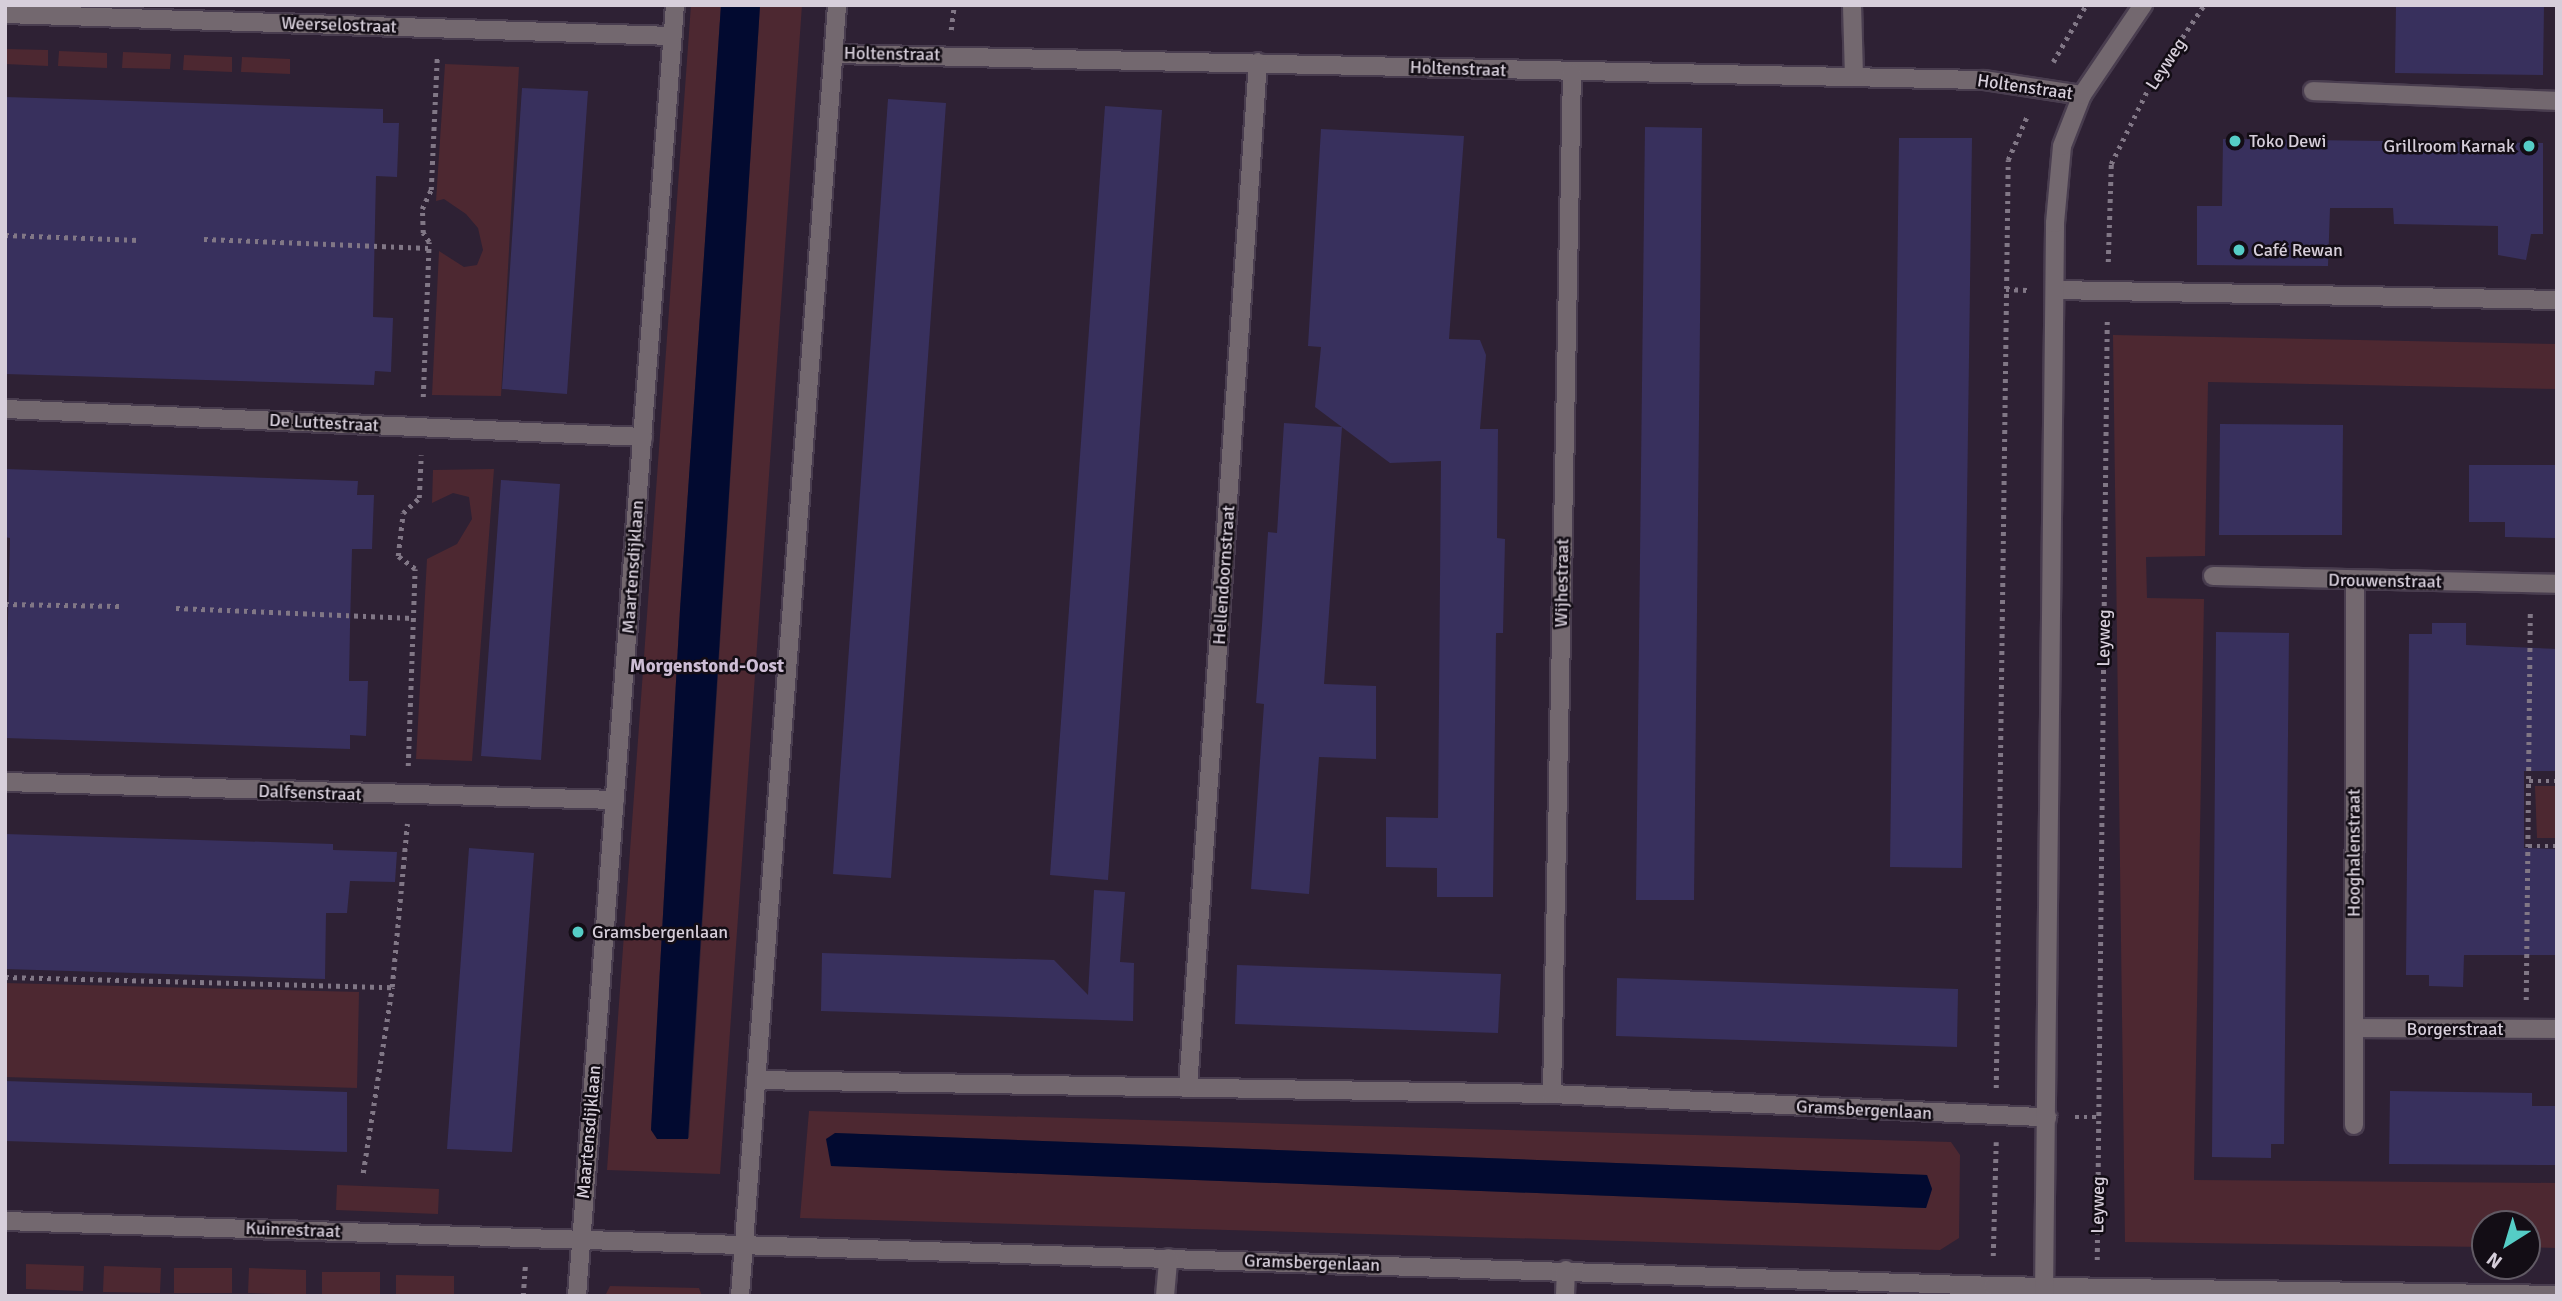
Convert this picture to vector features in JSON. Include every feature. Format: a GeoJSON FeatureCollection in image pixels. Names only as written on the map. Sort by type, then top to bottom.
{"type":"FeatureCollection","features":[{"type":"Feature","properties":{"kind":"street","name":"Maartensdijklaan"},"geometry":{"type":"LineString","coordinates":[[577,1296],[675,5]]}},
{"type":"Feature","properties":{"kind":"street"},"geometry":{"type":"LineString","coordinates":[[740,1296],[837,5]]}},
{"type":"Feature","properties":{"kind":"street"},"geometry":{"type":"LineString","coordinates":[[1852,5],[1854,77]]}},
{"type":"Feature","properties":{"kind":"street"},"geometry":{"type":"LineString","coordinates":[[2044,1291],[2055,223],[2063,146],[2082,95],[2110,47],[2129,5]]}},
{"type":"Feature","properties":{"kind":"street"},"geometry":{"type":"LineString","coordinates":[[2110,47],[2143,5]]}},
{"type":"Feature","properties":{"kind":"street","name":"Weerselostraat"},"geometry":{"type":"LineString","coordinates":[[5,13],[673,36]]}},
{"type":"Feature","properties":{"kind":"street","name":"Holtenstraat"},"geometry":{"type":"LineString","coordinates":[[834,54],[1984,80],[2082,95]]}},
{"type":"Feature","properties":{"kind":"street","name":"Hellendoornstraat"},"geometry":{"type":"LineString","coordinates":[[1188,1088],[1258,62]]}},
{"type":"Feature","properties":{"kind":"street","name":"Wijhestraat"},"geometry":{"type":"LineString","coordinates":[[1552,1094],[1572,72]]}},
{"type":"Feature","properties":{"kind":"street"},"geometry":{"type":"LineString","coordinates":[[2313,90],[2557,101]]}},
{"type":"Feature","properties":{"kind":"street"},"geometry":{"type":"LineString","coordinates":[[2056,290],[2557,300]]}},
{"type":"Feature","properties":{"kind":"street","name":"De Luttestraat"},"geometry":{"type":"LineString","coordinates":[[5,409],[643,437]]}},
{"type":"Feature","properties":{"kind":"street","name":"Drouwenstraat"},"geometry":{"type":"LineString","coordinates":[[2213,576],[2557,584]]}},
{"type":"Feature","properties":{"kind":"street","name":"Hooghalenstraat"},"geometry":{"type":"LineString","coordinates":[[2354,1125],[2356,581]]}},
{"type":"Feature","properties":{"kind":"street","name":"Dalfsenstraat"},"geometry":{"type":"LineString","coordinates":[[5,782],[615,800]]}},
{"type":"Feature","properties":{"kind":"street","name":"Borgerstraat"},"geometry":{"type":"LineString","coordinates":[[2354,1028],[2557,1030]]}},
{"type":"Feature","properties":{"kind":"street","name":"Gramsbergenlaan"},"geometry":{"type":"LineString","coordinates":[[757,1080],[1552,1094],[2047,1117]]}},
{"type":"Feature","properties":{"kind":"street","name":"Kuinrestraat"},"geometry":{"type":"LineString","coordinates":[[5,1221],[580,1238]]}},
{"type":"Feature","properties":{"kind":"street","name":"Gramsbergenlaan"},"geometry":{"type":"LineString","coordinates":[[580,1238],[1566,1270],[1993,1286],[2044,1291],[2096,1285],[2557,1295]]}},
{"type":"Feature","properties":{"kind":"street"},"geometry":{"type":"LineString","coordinates":[[1165,1296],[1168,1258]]}},
{"type":"Feature","properties":{"kind":"street"},"geometry":{"type":"LineString","coordinates":[[1565,1296],[1566,1270]]}},
{"type":"Feature","properties":{"kind":"path"},"geometry":{"type":"LineString","coordinates":[[1993,1286],[2008,160],[2038,90],[2086,5]]}},
{"type":"Feature","properties":{"kind":"path","name":"Leyweg"},"geometry":{"type":"LineString","coordinates":[[2096,1285],[2107,292],[2111,164],[2149,87],[2204,5]]}},
{"type":"Feature","properties":{"kind":"path"},"geometry":{"type":"LineString","coordinates":[[5,235],[139,240]]}},
{"type":"Feature","properties":{"kind":"path"},"geometry":{"type":"LineString","coordinates":[[204,239],[429,248]]}},
{"type":"Feature","properties":{"kind":"path"},"geometry":{"type":"LineString","coordinates":[[2526,1029],[2531,584]]}},
{"type":"Feature","properties":{"kind":"path"},"geometry":{"type":"LineString","coordinates":[[5,604],[120,606]]}},
{"type":"Feature","properties":{"kind":"path"},"geometry":{"type":"LineString","coordinates":[[176,608],[414,618]]}},
{"type":"Feature","properties":{"kind":"path"},"geometry":{"type":"LineString","coordinates":[[2529,781],[2557,781]]}},
{"type":"Feature","properties":{"kind":"path"},"geometry":{"type":"LineString","coordinates":[[363,1173],[392,987],[407,820]]}},
{"type":"Feature","properties":{"kind":"path"},"geometry":{"type":"LineString","coordinates":[[2528,846],[2557,846]]}},
{"type":"Feature","properties":{"kind":"path"},"geometry":{"type":"LineString","coordinates":[[5,977],[392,987]]}},
{"type":"Feature","properties":{"kind":"shaded area"},"geometry":{"type":"Polygon","coordinates":[[[691,5],[721,5],[680,610],[651,1130],[689,1138],[760,5],[802,5],[720,1174],[607,1170],[691,5]]]}},
{"type":"Feature","properties":{"kind":"shaded area"},"geometry":{"type":"Polygon","coordinates":[[[5,49],[48,50],[48,66],[5,64],[5,49]]]}},
{"type":"Feature","properties":{"kind":"shaded area"},"geometry":{"type":"Polygon","coordinates":[[[59,51],[107,53],[107,68],[58,66],[59,51]]]}},
{"type":"Feature","properties":{"kind":"shaded area"},"geometry":{"type":"Polygon","coordinates":[[[123,52],[171,54],[170,69],[122,68],[123,52]]]}},
{"type":"Feature","properties":{"kind":"shaded area"},"geometry":{"type":"Polygon","coordinates":[[[184,55],[232,57],[232,72],[183,70],[184,55]]]}},
{"type":"Feature","properties":{"kind":"shaded area"},"geometry":{"type":"Polygon","coordinates":[[[242,57],[290,59],[290,74],[241,72],[242,57]]]}},
{"type":"Feature","properties":{"kind":"shaded area"},"geometry":{"type":"Polygon","coordinates":[[[445,64],[519,67],[501,396],[432,395],[439,251],[464,267],[477,265],[483,250],[478,228],[466,214],[444,199],[436,201],[445,64]]]}},
{"type":"Feature","properties":{"kind":"shaded area"},"geometry":{"type":"Polygon","coordinates":[[[2113,335],[2557,344],[2557,389],[2208,382],[2205,556],[2146,557],[2147,598],[2204,599],[2194,1180],[2557,1183],[2557,1248],[2541,1247],[2541,1210],[2471,1210],[2471,1247],[2125,1242],[2113,335]]]}},
{"type":"Feature","properties":{"kind":"shaded area"},"geometry":{"type":"Polygon","coordinates":[[[494,469],[472,761],[416,759],[427,559],[457,544],[472,519],[469,497],[453,493],[432,503],[433,470],[494,469]]]}},
{"type":"Feature","properties":{"kind":"shaded area"},"geometry":{"type":"Polygon","coordinates":[[[2535,786],[2557,786],[2557,838],[2537,838],[2535,786]]]}},
{"type":"Feature","properties":{"kind":"shaded area"},"geometry":{"type":"Polygon","coordinates":[[[5,983],[359,992],[357,1088],[5,1077],[5,983]]]}},
{"type":"Feature","properties":{"kind":"shaded area"},"geometry":{"type":"Polygon","coordinates":[[[809,1111],[1951,1142],[1960,1155],[1959,1238],[1940,1250],[800,1218],[809,1111]],[[835,1133],[831,1166],[1926,1208],[1932,1189],[1927,1175],[835,1133]]]}},
{"type":"Feature","properties":{"kind":"shaded area"},"geometry":{"type":"Polygon","coordinates":[[[337,1185],[439,1189],[438,1214],[336,1210],[337,1185]]]}},
{"type":"Feature","properties":{"kind":"shaded area"},"geometry":{"type":"Polygon","coordinates":[[[26,1264],[84,1266],[83,1291],[26,1289],[26,1264]]]}},
{"type":"Feature","properties":{"kind":"shaded area"},"geometry":{"type":"Polygon","coordinates":[[[104,1266],[161,1268],[160,1293],[103,1292],[104,1266]]]}},
{"type":"Feature","properties":{"kind":"shaded area"},"geometry":{"type":"Polygon","coordinates":[[[174,1268],[232,1268],[232,1293],[174,1293],[174,1268]]]}},
{"type":"Feature","properties":{"kind":"shaded area"},"geometry":{"type":"Polygon","coordinates":[[[249,1268],[306,1270],[306,1295],[248,1293],[249,1268]]]}},
{"type":"Feature","properties":{"kind":"shaded area"},"geometry":{"type":"Polygon","coordinates":[[[322,1272],[380,1272],[380,1296],[322,1296],[322,1272]]]}},
{"type":"Feature","properties":{"kind":"shaded area"},"geometry":{"type":"Polygon","coordinates":[[[396,1275],[454,1276],[454,1296],[396,1296],[396,1275]]]}},
{"type":"Feature","properties":{"kind":"shaded area"},"geometry":{"type":"Polygon","coordinates":[[[610,1286],[699,1288],[702,1296],[605,1296],[610,1286]]]}},
{"type":"Feature","properties":{"kind":"water"},"geometry":{"type":"Polygon","coordinates":[[[721,5],[760,5],[688,1139],[657,1139],[651,1130],[680,610],[721,5]]]}},
{"type":"Feature","properties":{"kind":"water"},"geometry":{"type":"Polygon","coordinates":[[[835,1133],[1927,1175],[1932,1189],[1926,1208],[831,1166],[826,1139],[835,1133]]]}},
{"type":"Feature","properties":{"kind":"building"},"geometry":{"type":"Polygon","coordinates":[[[2396,5],[2544,5],[2543,75],[2395,73],[2396,5]]]}},
{"type":"Feature","properties":{"kind":"building"},"geometry":{"type":"Polygon","coordinates":[[[522,88],[588,91],[567,394],[502,389],[522,88]]]}},
{"type":"Feature","properties":{"kind":"building"},"geometry":{"type":"Polygon","coordinates":[[[5,97],[383,109],[383,123],[399,123],[397,177],[376,176],[373,317],[393,318],[391,372],[375,371],[374,385],[5,374],[5,97]]]}},
{"type":"Feature","properties":{"kind":"building"},"geometry":{"type":"Polygon","coordinates":[[[888,99],[946,103],[891,878],[833,874],[888,99]]]}},
{"type":"Feature","properties":{"kind":"building"},"geometry":{"type":"Polygon","coordinates":[[[1105,106],[1162,110],[1108,880],[1050,875],[1105,106]]]}},
{"type":"Feature","properties":{"kind":"building"},"geometry":{"type":"Polygon","coordinates":[[[1645,127],[1702,128],[1694,900],[1636,900],[1645,127]]]}},
{"type":"Feature","properties":{"kind":"building"},"geometry":{"type":"Polygon","coordinates":[[[1321,129],[1464,136],[1449,339],[1480,340],[1486,355],[1480,429],[1498,429],[1497,538],[1505,539],[1503,633],[1496,633],[1493,897],[1437,897],[1437,868],[1386,867],[1386,817],[1438,818],[1441,461],[1390,463],[1315,407],[1321,347],[1308,346],[1321,129]]]}},
{"type":"Feature","properties":{"kind":"building"},"geometry":{"type":"Polygon","coordinates":[[[1899,138],[1972,138],[1962,868],[1890,867],[1899,138]]]}},
{"type":"Feature","properties":{"kind":"building"},"geometry":{"type":"Polygon","coordinates":[[[2223,139],[2543,143],[2543,234],[2531,234],[2526,260],[2498,255],[2498,226],[2394,224],[2393,208],[2330,208],[2328,266],[2197,265],[2197,206],[2222,206],[2223,139]]]}},
{"type":"Feature","properties":{"kind":"building"},"geometry":{"type":"Polygon","coordinates":[[[1284,423],[1342,427],[1324,684],[1376,686],[1376,759],[1319,757],[1309,894],[1251,889],[1264,704],[1256,703],[1268,532],[1277,533],[1284,423]]]}},
{"type":"Feature","properties":{"kind":"building"},"geometry":{"type":"Polygon","coordinates":[[[2220,424],[2343,425],[2342,535],[2219,535],[2220,424]]]}},
{"type":"Feature","properties":{"kind":"building"},"geometry":{"type":"Polygon","coordinates":[[[2469,465],[2557,465],[2557,538],[2505,537],[2505,522],[2469,522],[2469,465]]]}},
{"type":"Feature","properties":{"kind":"building"},"geometry":{"type":"Polygon","coordinates":[[[5,469],[358,481],[357,495],[374,495],[372,549],[352,549],[349,681],[368,681],[366,736],[350,735],[350,749],[5,738],[10,538],[5,537],[5,469]]]}},
{"type":"Feature","properties":{"kind":"building"},"geometry":{"type":"Polygon","coordinates":[[[501,480],[560,484],[541,760],[481,756],[501,480]]]}},
{"type":"Feature","properties":{"kind":"building"},"geometry":{"type":"Polygon","coordinates":[[[2432,623],[2466,623],[2466,645],[2557,649],[2557,771],[2524,771],[2524,848],[2557,849],[2557,955],[2464,955],[2463,987],[2429,986],[2429,975],[2406,975],[2409,634],[2432,634],[2432,623]]]}},
{"type":"Feature","properties":{"kind":"building"},"geometry":{"type":"Polygon","coordinates":[[[2216,632],[2289,633],[2284,1144],[2271,1144],[2271,1158],[2212,1157],[2216,632]]]}},
{"type":"Feature","properties":{"kind":"building"},"geometry":{"type":"Polygon","coordinates":[[[5,834],[333,844],[333,850],[397,852],[395,882],[350,881],[347,913],[326,913],[325,979],[5,969],[5,834]]]}},
{"type":"Feature","properties":{"kind":"building"},"geometry":{"type":"Polygon","coordinates":[[[469,848],[534,853],[512,1152],[447,1149],[469,848]]]}},
{"type":"Feature","properties":{"kind":"building"},"geometry":{"type":"Polygon","coordinates":[[[1094,890],[1125,892],[1120,962],[1134,963],[1133,1021],[821,1011],[822,953],[1054,960],[1088,995],[1094,890]]]}},
{"type":"Feature","properties":{"kind":"building"},"geometry":{"type":"Polygon","coordinates":[[[1237,965],[1501,974],[1498,1033],[1235,1024],[1237,965]]]}},
{"type":"Feature","properties":{"kind":"building"},"geometry":{"type":"Polygon","coordinates":[[[1617,978],[1958,989],[1957,1047],[1616,1036],[1617,978]]]}},
{"type":"Feature","properties":{"kind":"building"},"geometry":{"type":"Polygon","coordinates":[[[5,1081],[347,1092],[347,1152],[5,1141],[5,1081]]]}},
{"type":"Feature","properties":{"kind":"building"},"geometry":{"type":"Polygon","coordinates":[[[2390,1091],[2532,1093],[2532,1106],[2557,1106],[2557,1165],[2389,1164],[2390,1091]]]}},
{"type":"Feature","properties":{"kind":"place","name":"Toko Dewi"},"geometry":{"type":"Point","coordinates":[2235,141]}},
{"type":"Feature","properties":{"kind":"place","name":"Grillroom Karnak"},"geometry":{"type":"Point","coordinates":[2529,146]}},
{"type":"Feature","properties":{"kind":"place","name":"Café Rewan"},"geometry":{"type":"Point","coordinates":[2239,250]}},
{"type":"Feature","properties":{"kind":"place","name":"Gramsbergenlaan"},"geometry":{"type":"Point","coordinates":[578,932]}},
{"type":"Feature","properties":{"kind":"district","name":"Morgenstond-Oost"},"geometry":{"type":"Point","coordinates":[707,667]}}]}
